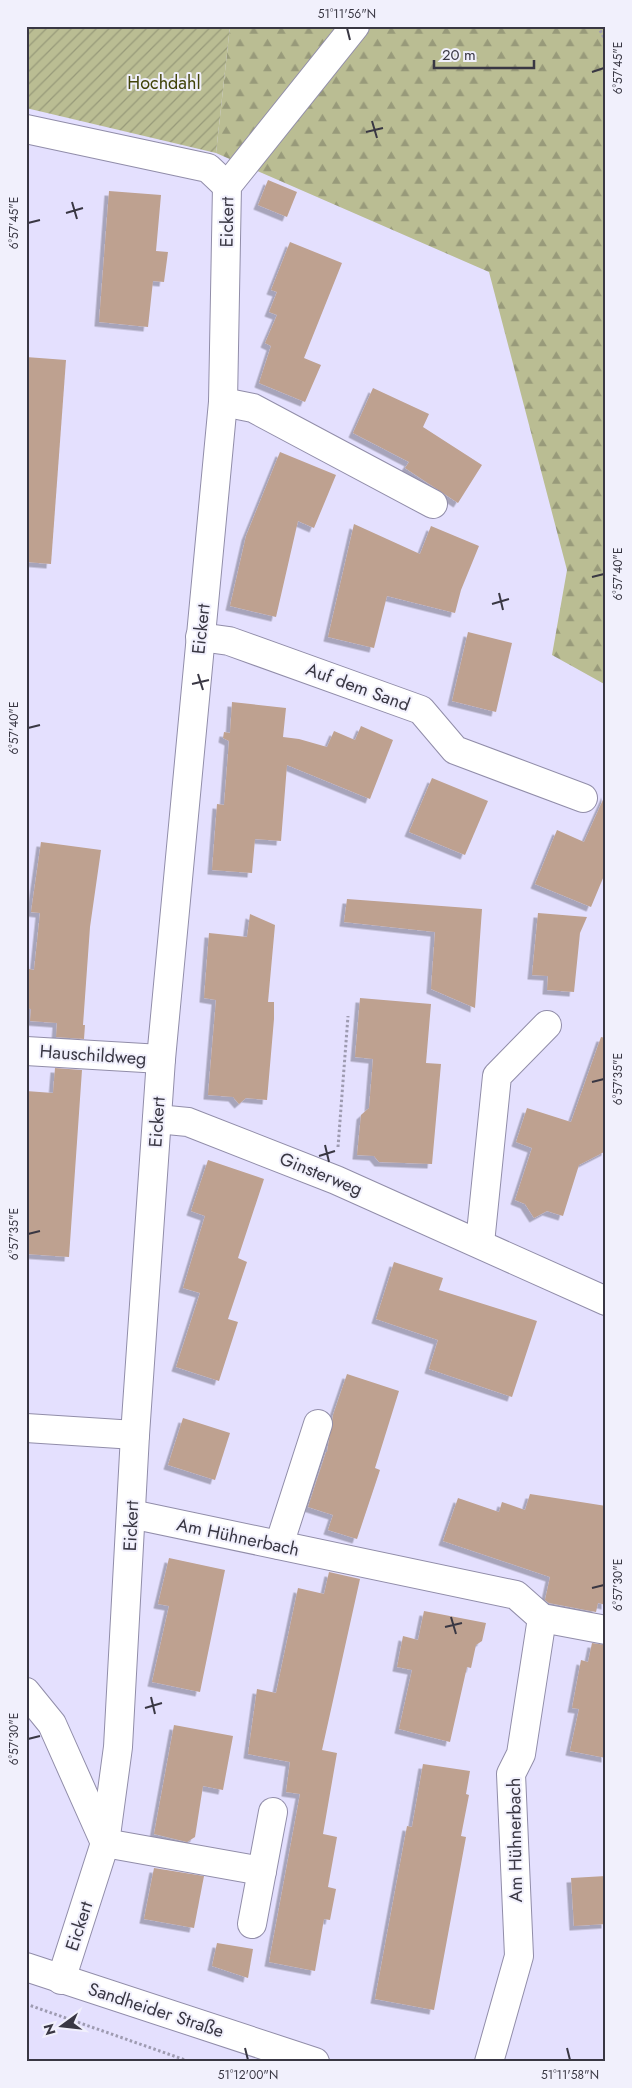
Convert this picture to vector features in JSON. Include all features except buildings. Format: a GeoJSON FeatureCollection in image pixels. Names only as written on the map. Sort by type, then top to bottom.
{"type":"FeatureCollection","features":[{"type":"Feature","properties":{"kind":"street","name":"Eickert"},"geometry":{"type":"LineString","coordinates":[[61,1980],[105,1843],[118,1747],[135,1436],[161,1059],[223,402],[227,186],[355,26]]}},
{"type":"Feature","properties":{"kind":"street"},"geometry":{"type":"LineString","coordinates":[[26,129],[208,168],[227,186]]}},
{"type":"Feature","properties":{"kind":"street"},"geometry":{"type":"LineString","coordinates":[[223,402],[252,408],[433,504]]}},
{"type":"Feature","properties":{"kind":"street","name":"Auf dem Sand"},"geometry":{"type":"LineString","coordinates":[[200,638],[229,641],[422,710],[455,750],[583,798]]}},
{"type":"Feature","properties":{"kind":"street"},"geometry":{"type":"LineString","coordinates":[[480,1243],[497,1076],[547,1024]]}},
{"type":"Feature","properties":{"kind":"street","name":"Hauschildweg"},"geometry":{"type":"LineString","coordinates":[[26,1051],[161,1059]]}},
{"type":"Feature","properties":{"kind":"street","name":"Ginsterweg"},"geometry":{"type":"LineString","coordinates":[[157,1119],[188,1122],[336,1180],[606,1301]]}},
{"type":"Feature","properties":{"kind":"street"},"geometry":{"type":"LineString","coordinates":[[279,1546],[318,1424]]}},
{"type":"Feature","properties":{"kind":"street"},"geometry":{"type":"LineString","coordinates":[[26,1428],[135,1436]]}},
{"type":"Feature","properties":{"kind":"street","name":"Am Hühnerbach"},"geometry":{"type":"LineString","coordinates":[[131,1514],[516,1595],[542,1618],[521,1754],[511,1774],[519,1956],[489,2062]]}},
{"type":"Feature","properties":{"kind":"street"},"geometry":{"type":"LineString","coordinates":[[542,1618],[606,1630]]}},
{"type":"Feature","properties":{"kind":"street"},"geometry":{"type":"LineString","coordinates":[[26,1692],[52,1724],[105,1843],[262,1871]]}},
{"type":"Feature","properties":{"kind":"street"},"geometry":{"type":"LineString","coordinates":[[252,1924],[272,1812]]}},
{"type":"Feature","properties":{"kind":"street","name":"Sandheider Straße"},"geometry":{"type":"LineString","coordinates":[[26,1967],[315,2062]]}},
{"type":"Feature","properties":{"kind":"path"},"geometry":{"type":"LineString","coordinates":[[598,26],[606,42]]}},
{"type":"Feature","properties":{"kind":"path"},"geometry":{"type":"LineString","coordinates":[[336,1180],[348,1016]]}},
{"type":"Feature","properties":{"kind":"path"},"geometry":{"type":"LineString","coordinates":[[26,2004],[191,2062]]}},
{"type":"Feature","properties":{"kind":"green space","name":"Hochdahl"},"geometry":{"type":"Polygon","coordinates":[[[26,26],[230,26],[216,153],[26,108],[26,26]]]}},
{"type":"Feature","properties":{"kind":"green space"},"geometry":{"type":"Polygon","coordinates":[[[230,26],[606,26],[606,685],[552,655],[567,570],[489,272],[216,153],[230,26]]]}}]}
